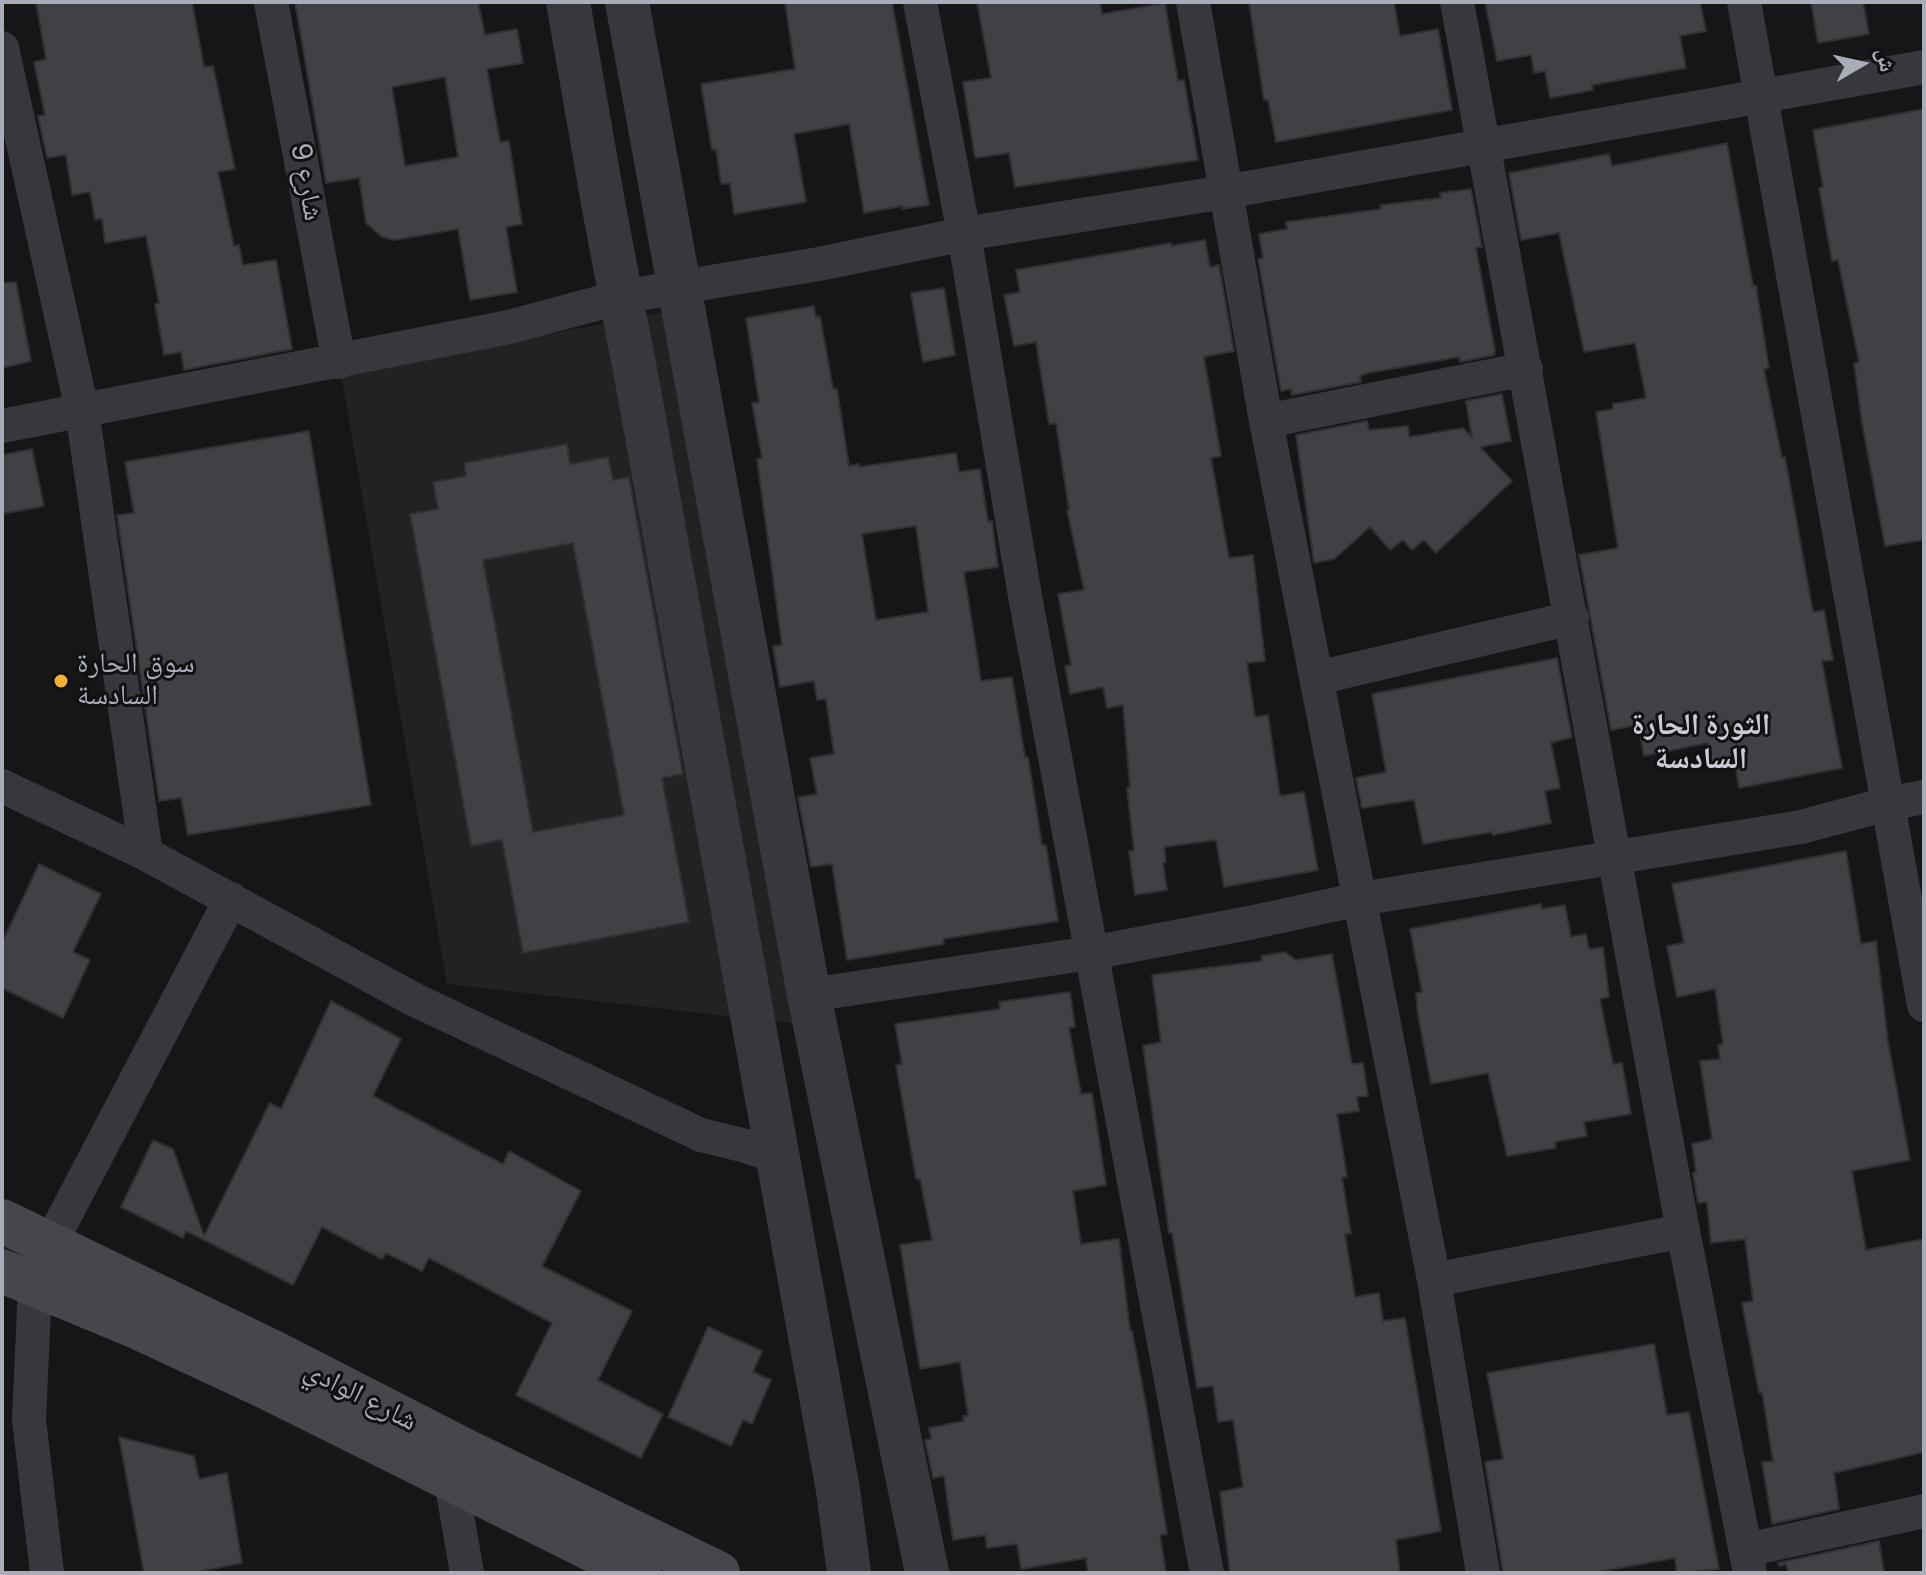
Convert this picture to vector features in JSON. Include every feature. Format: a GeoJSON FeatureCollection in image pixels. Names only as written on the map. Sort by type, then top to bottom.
{"type":"FeatureCollection","features":[{"type":"Feature","properties":{"kind":"main road","name":"شارع الوادي"},"geometry":{"type":"LineString","coordinates":[[2,1221],[718,1573]]}},
{"type":"Feature","properties":{"kind":"main road","name":"شارع الوادي"},"geometry":{"type":"LineString","coordinates":[[18,1279],[139,1328],[266,1387],[639,1573]]}},
{"type":"Feature","properties":{"kind":"street","name":"شارع 9"},"geometry":{"type":"LineString","coordinates":[[271,2],[339,362]]}},
{"type":"Feature","properties":{"kind":"street"},"geometry":{"type":"LineString","coordinates":[[568,2],[838,1490],[849,1573]]}},
{"type":"Feature","properties":{"kind":"street"},"geometry":{"type":"LineString","coordinates":[[627,2],[809,995],[927,1573]]}},
{"type":"Feature","properties":{"kind":"street"},"geometry":{"type":"LineString","coordinates":[[920,2],[964,234],[1025,596],[1207,1573]]}},
{"type":"Feature","properties":{"kind":"street"},"geometry":{"type":"LineString","coordinates":[[1193,2],[1266,421],[1434,1280],[1483,1573]]}},
{"type":"Feature","properties":{"kind":"street"},"geometry":{"type":"LineString","coordinates":[[1457,2],[1683,1231],[1748,1562],[1924,1511]]}},
{"type":"Feature","properties":{"kind":"street"},"geometry":{"type":"LineString","coordinates":[[1744,2],[1924,1005]]}},
{"type":"Feature","properties":{"kind":"street"},"geometry":{"type":"LineString","coordinates":[[2,48],[82,410],[146,854]]}},
{"type":"Feature","properties":{"kind":"street"},"geometry":{"type":"LineString","coordinates":[[2,426],[509,327],[621,297],[680,289],[964,234],[1225,192],[1924,67]]}},
{"type":"Feature","properties":{"kind":"street"},"geometry":{"type":"LineString","coordinates":[[1266,421],[1526,369]]}},
{"type":"Feature","properties":{"kind":"street"},"geometry":{"type":"LineString","coordinates":[[1317,678],[1572,618]]}},
{"type":"Feature","properties":{"kind":"street"},"geometry":{"type":"LineString","coordinates":[[2,786],[146,854],[415,1000],[701,1135],[776,1156]]}},
{"type":"Feature","properties":{"kind":"street"},"geometry":{"type":"LineString","coordinates":[[809,995],[1091,953],[1360,899],[1801,827],[1924,797]]}},
{"type":"Feature","properties":{"kind":"street"},"geometry":{"type":"LineString","coordinates":[[50,1244],[231,899]]}},
{"type":"Feature","properties":{"kind":"street"},"geometry":{"type":"LineString","coordinates":[[1434,1280],[1683,1231]]}},
{"type":"Feature","properties":{"kind":"street"},"geometry":{"type":"LineString","coordinates":[[18,1279],[29,1420],[47,1573]]}},
{"type":"Feature","properties":{"kind":"street"},"geometry":{"type":"LineString","coordinates":[[451,1480],[467,1573]]}},
{"type":"Feature","properties":{"kind":"shaded area"},"geometry":{"type":"Polygon","coordinates":[[[665,312],[805,1025],[447,984],[341,374],[665,312]]]}},
{"type":"Feature","properties":{"kind":"building"},"geometry":{"type":"Polygon","coordinates":[[[36,2],[192,2],[204,67],[213,66],[235,169],[218,172],[234,246],[239,245],[243,265],[276,260],[292,349],[184,370],[181,352],[164,355],[155,304],[159,303],[146,236],[105,243],[102,219],[95,220],[90,192],[72,195],[66,155],[47,158],[38,116],[45,115],[34,62],[46,59],[36,2]]]}},
{"type":"Feature","properties":{"kind":"building"},"geometry":{"type":"Polygon","coordinates":[[[295,2],[478,2],[485,35],[517,29],[523,63],[487,69],[500,142],[509,141],[522,224],[506,227],[517,292],[470,300],[458,229],[394,240],[382,237],[366,223],[359,178],[326,183],[295,2]],[[445,77],[392,87],[405,166],[458,157],[445,77]]]}},
{"type":"Feature","properties":{"kind":"building"},"geometry":{"type":"Polygon","coordinates":[[[785,2],[892,2],[929,205],[864,213],[849,124],[794,134],[806,202],[734,214],[730,183],[721,184],[716,149],[712,150],[701,84],[795,69],[785,2]]]}},
{"type":"Feature","properties":{"kind":"building"},"geometry":{"type":"Polygon","coordinates":[[[977,2],[1100,2],[1102,14],[1165,3],[1178,81],[1184,80],[1198,160],[1015,187],[1009,153],[975,158],[963,82],[991,78],[977,2]]]}},
{"type":"Feature","properties":{"kind":"building"},"geometry":{"type":"Polygon","coordinates":[[[1249,2],[1394,2],[1400,36],[1438,29],[1452,110],[1276,142],[1268,100],[1264,100],[1249,2]]]}},
{"type":"Feature","properties":{"kind":"building"},"geometry":{"type":"Polygon","coordinates":[[[1485,2],[1700,2],[1706,31],[1680,36],[1686,68],[1592,85],[1593,90],[1550,98],[1545,71],[1534,73],[1531,55],[1497,61],[1485,2]]]}},
{"type":"Feature","properties":{"kind":"building"},"geometry":{"type":"Polygon","coordinates":[[[1811,2],[1863,2],[1869,34],[1818,43],[1811,2]]]}},
{"type":"Feature","properties":{"kind":"building"},"geometry":{"type":"Polygon","coordinates":[[[1924,109],[1924,540],[1885,546],[1862,423],[1854,363],[1859,362],[1838,260],[1832,261],[1813,130],[1924,109]]]}},
{"type":"Feature","properties":{"kind":"building"},"geometry":{"type":"Polygon","coordinates":[[[1727,143],[1753,286],[1756,286],[1769,368],[1764,369],[1782,458],[1785,457],[1813,612],[1824,610],[1833,660],[1822,661],[1842,768],[1739,788],[1734,758],[1711,763],[1707,743],[1644,756],[1638,725],[1611,730],[1579,555],[1618,548],[1596,412],[1613,409],[1613,404],[1646,398],[1635,343],[1584,352],[1559,233],[1521,240],[1509,173],[1609,154],[1612,166],[1727,143]]]}},
{"type":"Feature","properties":{"kind":"building"},"geometry":{"type":"Polygon","coordinates":[[[1471,189],[1482,247],[1476,248],[1494,355],[1460,362],[1459,357],[1368,373],[1360,376],[1361,382],[1292,395],[1291,389],[1281,391],[1258,259],[1263,258],[1259,234],[1287,229],[1286,222],[1381,209],[1380,205],[1441,198],[1440,193],[1471,189]]]}},
{"type":"Feature","properties":{"kind":"building"},"geometry":{"type":"Polygon","coordinates":[[[1205,240],[1210,267],[1219,265],[1234,351],[1204,357],[1221,456],[1211,458],[1229,558],[1253,555],[1265,661],[1247,663],[1255,717],[1268,715],[1280,796],[1304,792],[1318,870],[1224,887],[1216,840],[1164,847],[1167,890],[1135,895],[1129,851],[1134,851],[1123,705],[1107,708],[1103,687],[1070,694],[1065,666],[1071,665],[1058,594],[1084,590],[1067,510],[1056,423],[1049,424],[1036,342],[1014,346],[1004,295],[1020,292],[1016,270],[1205,240]]]}},
{"type":"Feature","properties":{"kind":"building"},"geometry":{"type":"Polygon","coordinates":[[[16,282],[31,361],[2,368],[2,283],[16,282]]]}},
{"type":"Feature","properties":{"kind":"building"},"geometry":{"type":"Polygon","coordinates":[[[944,288],[955,355],[923,362],[911,293],[944,288]]]}},
{"type":"Feature","properties":{"kind":"building"},"geometry":{"type":"Polygon","coordinates":[[[814,306],[816,317],[820,316],[833,389],[837,389],[849,466],[956,453],[959,472],[980,469],[988,522],[992,521],[998,567],[964,572],[981,681],[1012,677],[1058,921],[943,939],[944,944],[847,960],[832,864],[811,867],[798,797],[817,794],[810,758],[834,754],[826,699],[817,700],[814,681],[780,687],[773,646],[782,645],[757,459],[762,458],[752,403],[759,402],[746,318],[814,306]],[[916,526],[862,534],[876,620],[928,612],[916,526]]]}},
{"type":"Feature","properties":{"kind":"building"},"geometry":{"type":"Polygon","coordinates":[[[1502,394],[1511,441],[1480,447],[1512,481],[1436,553],[1424,540],[1412,550],[1403,540],[1390,550],[1370,527],[1334,559],[1314,563],[1296,435],[1367,421],[1369,430],[1408,426],[1409,437],[1463,428],[1472,438],[1466,401],[1502,394]]]}},
{"type":"Feature","properties":{"kind":"building"},"geometry":{"type":"Polygon","coordinates":[[[309,431],[371,805],[188,835],[181,798],[159,801],[117,515],[134,513],[125,462],[309,431]]]}},
{"type":"Feature","properties":{"kind":"building"},"geometry":{"type":"Polygon","coordinates":[[[567,444],[570,464],[608,457],[613,480],[629,477],[683,774],[662,778],[689,922],[523,953],[502,840],[471,846],[410,514],[438,509],[433,482],[466,476],[464,463],[567,444]],[[573,543],[483,560],[533,832],[624,815],[573,543]]]}},
{"type":"Feature","properties":{"kind":"building"},"geometry":{"type":"Polygon","coordinates":[[[32,449],[44,506],[2,514],[2,455],[32,449]]]}},
{"type":"Feature","properties":{"kind":"building"},"geometry":{"type":"Polygon","coordinates":[[[1557,658],[1572,737],[1551,743],[1560,788],[1545,791],[1551,823],[1493,835],[1492,832],[1423,844],[1414,800],[1362,808],[1356,778],[1386,772],[1372,694],[1557,658]]]}},
{"type":"Feature","properties":{"kind":"building"},"geometry":{"type":"Polygon","coordinates":[[[1846,851],[1861,944],[1876,941],[1888,1042],[1910,1160],[1852,1171],[1866,1250],[1924,1239],[1924,1452],[1834,1473],[1839,1509],[1772,1524],[1762,1462],[1773,1461],[1762,1392],[1759,1393],[1742,1303],[1753,1301],[1745,1239],[1711,1243],[1707,1202],[1698,1203],[1693,1173],[1696,1172],[1692,1144],[1712,1139],[1700,1061],[1720,1059],[1718,1045],[1723,1044],[1715,989],[1677,997],[1667,946],[1684,943],[1672,884],[1846,851]]]}},
{"type":"Feature","properties":{"kind":"building"},"geometry":{"type":"Polygon","coordinates":[[[39,864],[101,894],[73,952],[90,960],[63,1018],[2,988],[2,943],[39,864]]]}},
{"type":"Feature","properties":{"kind":"building"},"geometry":{"type":"Polygon","coordinates":[[[1541,904],[1542,909],[1565,905],[1571,937],[1586,934],[1589,949],[1603,947],[1609,997],[1600,999],[1613,1064],[1622,1063],[1631,1114],[1584,1122],[1587,1136],[1555,1142],[1556,1148],[1507,1156],[1488,1073],[1431,1084],[1418,1015],[1416,993],[1422,992],[1410,929],[1541,904]]]}},
{"type":"Feature","properties":{"kind":"building"},"geometry":{"type":"Polygon","coordinates":[[[1285,952],[1296,960],[1332,954],[1352,1064],[1363,1063],[1368,1096],[1357,1097],[1359,1111],[1337,1114],[1347,1177],[1342,1178],[1351,1233],[1345,1234],[1355,1297],[1379,1293],[1383,1321],[1405,1318],[1441,1531],[1396,1540],[1400,1573],[1230,1573],[1220,1492],[1243,1487],[1233,1420],[1218,1422],[1213,1386],[1197,1388],[1172,1233],[1169,1233],[1143,1046],[1161,1042],[1152,975],[1262,961],[1261,956],[1285,952]]]}},
{"type":"Feature","properties":{"kind":"building"},"geometry":{"type":"Polygon","coordinates":[[[1070,992],[1075,1027],[1069,1028],[1081,1094],[1092,1093],[1106,1185],[1073,1191],[1081,1244],[1119,1239],[1130,1330],[1167,1534],[1160,1535],[1166,1573],[1088,1573],[1086,1558],[1021,1569],[1017,1544],[987,1548],[985,1535],[953,1540],[944,1476],[933,1478],[925,1440],[931,1439],[929,1428],[964,1421],[963,1416],[968,1416],[960,1362],[920,1369],[900,1245],[932,1240],[920,1179],[916,1179],[896,1065],[902,1064],[895,1024],[1000,1009],[999,1002],[1070,992]]]}},
{"type":"Feature","properties":{"kind":"building"},"geometry":{"type":"Polygon","coordinates":[[[331,1001],[401,1039],[373,1096],[503,1164],[509,1151],[581,1191],[542,1266],[632,1311],[598,1380],[663,1414],[641,1458],[516,1395],[552,1323],[429,1258],[422,1271],[386,1253],[382,1259],[322,1227],[293,1285],[186,1231],[183,1238],[121,1207],[153,1140],[173,1149],[204,1236],[270,1103],[281,1109],[331,1001]]]}},
{"type":"Feature","properties":{"kind":"building"},"geometry":{"type":"Polygon","coordinates":[[[708,1327],[762,1351],[753,1372],[771,1380],[752,1424],[743,1420],[731,1446],[668,1417],[708,1327]]]}},
{"type":"Feature","properties":{"kind":"building"},"geometry":{"type":"Polygon","coordinates":[[[1654,1344],[1667,1415],[1689,1412],[1719,1569],[1677,1573],[1675,1558],[1591,1573],[1503,1573],[1485,1462],[1503,1459],[1487,1373],[1654,1344]]]}},
{"type":"Feature","properties":{"kind":"building"},"geometry":{"type":"Polygon","coordinates":[[[119,1437],[194,1456],[199,1479],[227,1473],[242,1563],[192,1573],[144,1573],[119,1437]]]}},
{"type":"Feature","properties":{"kind":"building"},"geometry":{"type":"Polygon","coordinates":[[[1879,1541],[1884,1573],[1788,1573],[1786,1564],[1779,1566],[1778,1563],[1879,1541]]]}},
{"type":"Feature","properties":{"kind":"place","name":"سوق الحارة السادسة"},"geometry":{"type":"Point","coordinates":[61,681]}},
{"type":"Feature","properties":{"kind":"district","name":"الثورة الحارة السادسة"},"geometry":{"type":"Point","coordinates":[1701,743]}}]}
